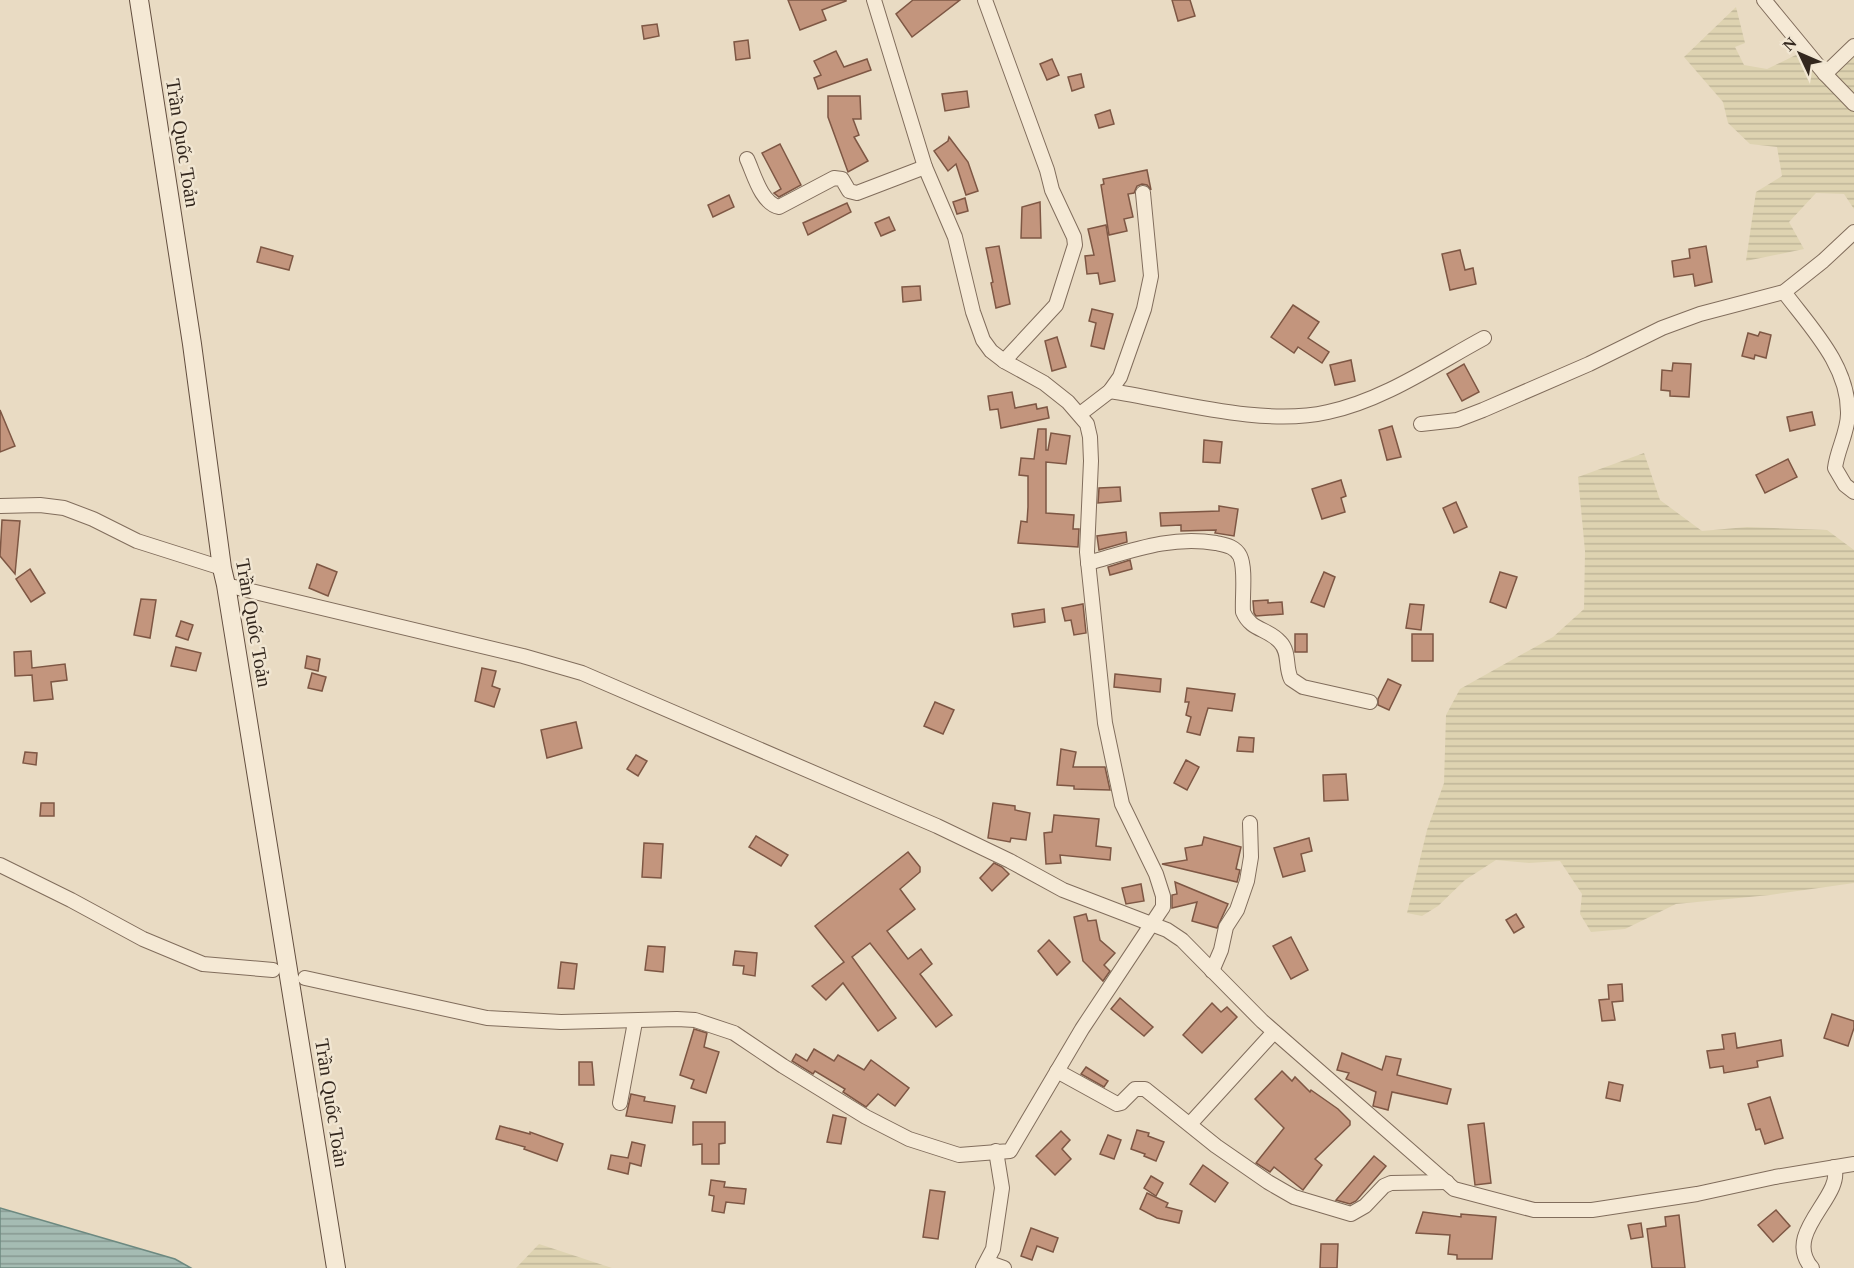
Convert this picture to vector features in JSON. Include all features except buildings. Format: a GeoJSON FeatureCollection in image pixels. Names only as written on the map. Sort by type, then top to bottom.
{"type":"FeatureCollection","features":[{"type":"Feature","properties":{"kind":"main road","name":"Trần Quốc Toản"},"geometry":{"type":"LineString","coordinates":[[139,0],[192,344],[224,577],[335,1260]]}},
{"type":"Feature","properties":{"kind":"street"},"geometry":{"type":"LineString","coordinates":[[305,978],[487,1018],[561,1022],[695,1020],[725,1029],[866,1117],[909,1139],[959,1155],[996,1152],[1010,1150],[1113,980],[1163,907],[1163,896],[1156,874],[1122,804],[1105,723],[1088,562],[1090,437],[1087,424],[1068,402],[1044,383],[1004,362],[991,351],[983,340],[973,312],[955,237],[924,167],[874,0]]}},
{"type":"Feature","properties":{"kind":"street"},"geometry":{"type":"LineString","coordinates":[[985,0],[1047,170],[1052,190],[1074,237],[1075,245],[1056,305],[1004,362]]}},
{"type":"Feature","properties":{"kind":"street"},"geometry":{"type":"LineString","coordinates":[[1764,0],[1825,74],[1854,104]]}},
{"type":"Feature","properties":{"kind":"street"},"geometry":{"type":"LineString","coordinates":[[1825,74],[1854,46]]}},
{"type":"Feature","properties":{"kind":"street"},"geometry":{"type":"LineString","coordinates":[[747,159],[765,196],[770,203],[779,207],[834,178],[840,178],[849,191],[856,193],[924,167]]}},
{"type":"Feature","properties":{"kind":"street"},"geometry":{"type":"LineString","coordinates":[[1080,414],[1110,391],[1120,377],[1144,309],[1150,276],[1143,193]]}},
{"type":"Feature","properties":{"kind":"street"},"geometry":{"type":"LineString","coordinates":[[1421,424],[1456,420],[1589,364],[1662,328],[1700,314],[1784,292],[1823,261],[1854,232]]}},
{"type":"Feature","properties":{"kind":"street"},"geometry":{"type":"LineString","coordinates":[[1784,292],[1827,349],[1838,368],[1851,400],[1835,468],[1845,485],[1854,492]]}},
{"type":"Feature","properties":{"kind":"street"},"geometry":{"type":"LineString","coordinates":[[1110,391],[1241,413],[1278,416],[1326,413],[1378,395],[1484,338]]}},
{"type":"Feature","properties":{"kind":"street"},"geometry":{"type":"LineString","coordinates":[[0,506],[40,505],[64,508],[224,577],[582,673],[937,826],[1063,890],[1167,930],[1182,940],[1274,1032],[1454,1189],[1477,1197],[1534,1210],[1592,1210],[1697,1194],[1775,1177],[1854,1164]]}},
{"type":"Feature","properties":{"kind":"street"},"geometry":{"type":"LineString","coordinates":[[1088,562],[1173,540],[1200,540],[1230,546],[1239,555],[1242,564],[1245,618],[1250,624],[1278,639],[1283,645],[1291,679],[1303,687],[1370,702]]}},
{"type":"Feature","properties":{"kind":"street"},"geometry":{"type":"LineString","coordinates":[[1212,971],[1221,950],[1226,927],[1238,910],[1247,881],[1251,857],[1250,823]]}},
{"type":"Feature","properties":{"kind":"street"},"geometry":{"type":"LineString","coordinates":[[0,865],[143,939],[203,964],[273,970]]}},
{"type":"Feature","properties":{"kind":"street"},"geometry":{"type":"LineString","coordinates":[[620,1103],[635,1022]]}},
{"type":"Feature","properties":{"kind":"street"},"geometry":{"type":"LineString","coordinates":[[1190,1124],[1274,1032]]}},
{"type":"Feature","properties":{"kind":"street"},"geometry":{"type":"LineString","coordinates":[[1057,1071],[1117,1104],[1135,1089],[1145,1089],[1242,1164],[1294,1197],[1345,1214],[1357,1212],[1384,1186],[1447,1182]]}},
{"type":"Feature","properties":{"kind":"street"},"geometry":{"type":"LineString","coordinates":[[996,1152],[1002,1188],[993,1249],[985,1265],[1004,1268]]}},
{"type":"Feature","properties":{"kind":"street"},"geometry":{"type":"LineString","coordinates":[[1812,1268],[1803,1248],[1805,1236],[1833,1184],[1837,1174],[1834,1167]]}},
{"type":"Feature","properties":{"kind":"shaded area"},"geometry":{"type":"Polygon","coordinates":[[[1736,7],[1745,43],[1735,47],[1744,65],[1767,69],[1800,53],[1854,111],[1854,209],[1844,194],[1816,193],[1789,222],[1804,249],[1746,261],[1756,192],[1782,176],[1777,147],[1750,144],[1728,123],[1723,102],[1684,57],[1736,7]]]}},
{"type":"Feature","properties":{"kind":"shaded area"},"geometry":{"type":"Polygon","coordinates":[[[1854,50],[1854,93],[1832,71],[1854,50]]]}},
{"type":"Feature","properties":{"kind":"shaded area"},"geometry":{"type":"Polygon","coordinates":[[[1644,453],[1660,500],[1702,531],[1747,527],[1827,530],[1854,550],[1854,883],[1770,895],[1676,904],[1625,929],[1591,932],[1580,914],[1582,894],[1560,861],[1529,863],[1496,860],[1465,880],[1438,906],[1422,916],[1407,913],[1427,830],[1444,783],[1446,715],[1460,689],[1553,637],[1584,609],[1585,551],[1578,477],[1644,453]]]}},
{"type":"Feature","properties":{"kind":"shaded area"},"geometry":{"type":"Polygon","coordinates":[[[0,1208],[175,1259],[191,1268],[0,1268],[0,1208]]]}},
{"type":"Feature","properties":{"kind":"shaded area"},"geometry":{"type":"Polygon","coordinates":[[[539,1244],[612,1268],[516,1268],[539,1244]]]}}]}
